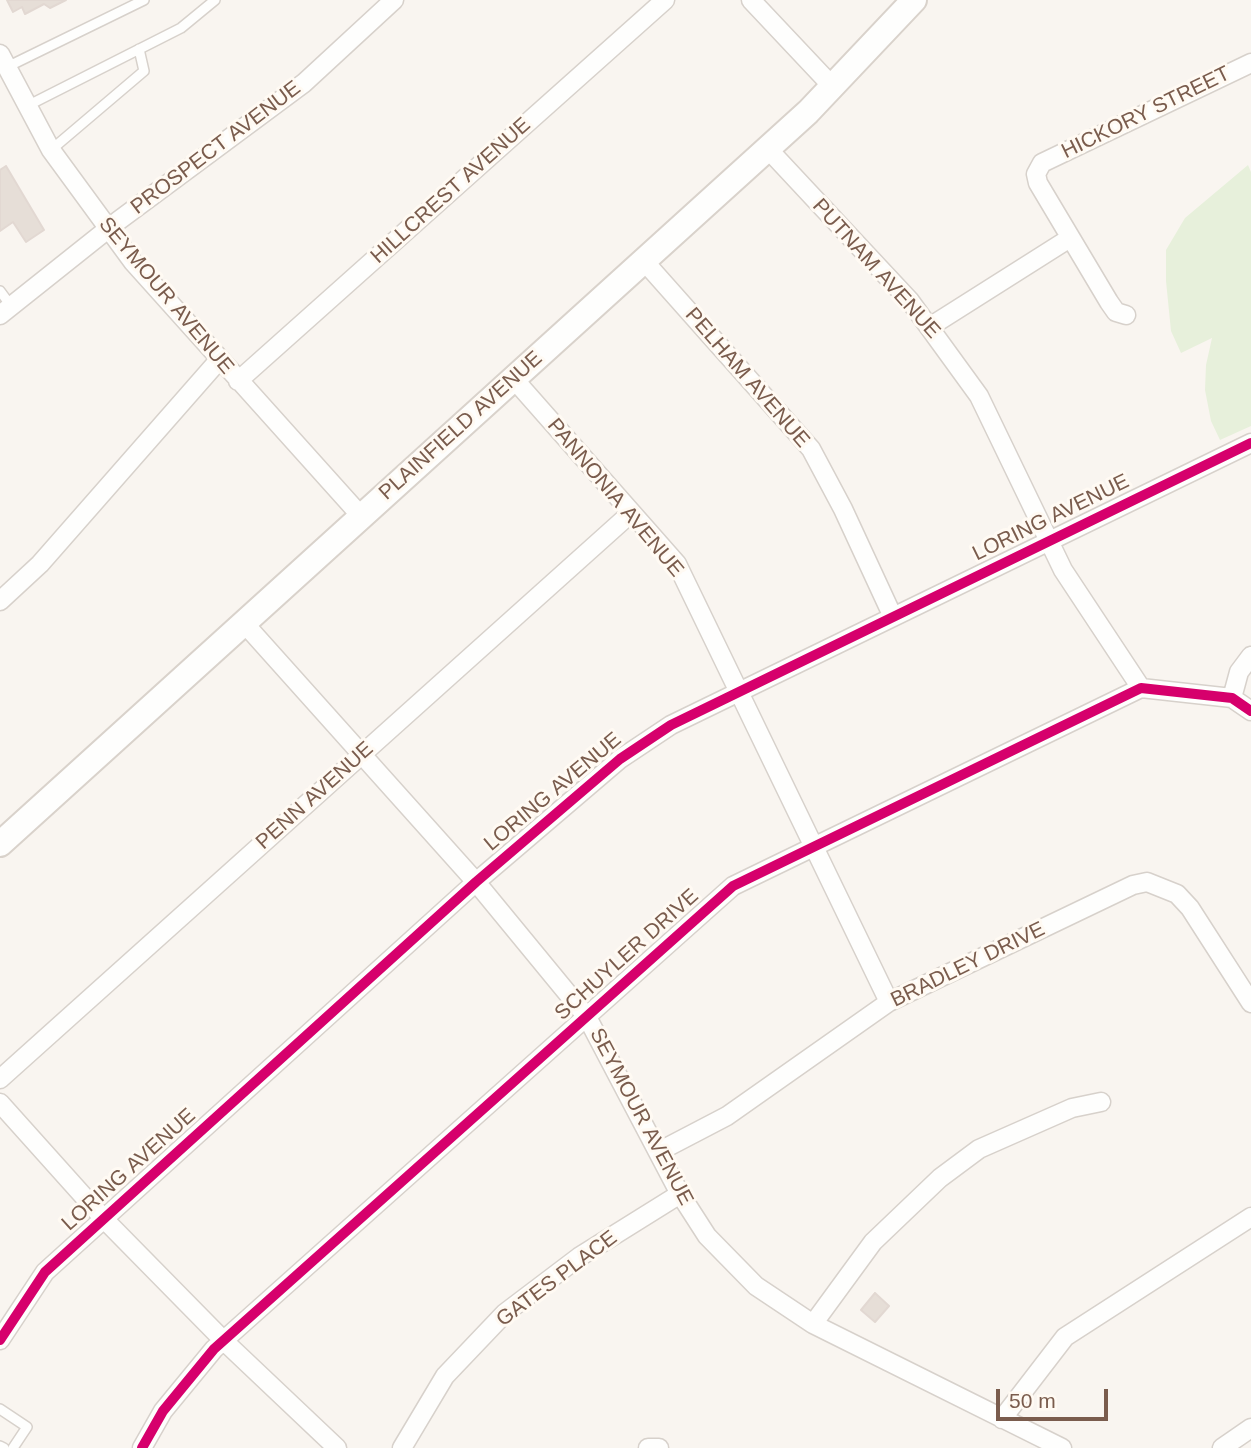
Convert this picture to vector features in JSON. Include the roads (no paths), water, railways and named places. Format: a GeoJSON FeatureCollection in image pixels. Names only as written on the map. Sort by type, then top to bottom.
{"type":"FeatureCollection","features":[{"type":"Feature","properties":{"kind":"street","name":"PROSPECT AVENUE"},"geometry":{"type":"LineString","coordinates":[[6,310],[108,228],[304,83],[394,0]]}},
{"type":"Feature","properties":{"kind":"street","name":"HILLCREST AVENUE"},"geometry":{"type":"LineString","coordinates":[[238,381],[665,0]]}},
{"type":"Feature","properties":{"kind":"street"},"geometry":{"type":"LineString","coordinates":[[751,0],[832,86]]}},
{"type":"Feature","properties":{"kind":"street","name":"PLAINFIELD AVENUE"},"geometry":{"type":"LineString","coordinates":[[0,844],[768,149],[914,0]]}},
{"type":"Feature","properties":{"kind":"street","name":"SEYMOUR AVENUE"},"geometry":{"type":"LineString","coordinates":[[3,61],[51,150],[133,262],[361,516]]}},
{"type":"Feature","properties":{"kind":"street","name":"HICKORY STREET"},"geometry":{"type":"LineString","coordinates":[[1070,238],[1038,183],[1036,174],[1042,163],[1251,63]]}},
{"type":"Feature","properties":{"kind":"street","name":"PUTNAM AVENUE"},"geometry":{"type":"LineString","coordinates":[[768,149],[931,326],[979,396],[1063,570],[1141,688]]}},
{"type":"Feature","properties":{"kind":"street"},"geometry":{"type":"LineString","coordinates":[[931,326],[1070,238],[1116,312],[1126,314]]}},
{"type":"Feature","properties":{"kind":"street","name":"PELHAM AVENUE"},"geometry":{"type":"LineString","coordinates":[[644,261],[811,449],[843,509],[893,617]]}},
{"type":"Feature","properties":{"kind":"street"},"geometry":{"type":"LineString","coordinates":[[0,601],[40,564],[219,360]]}},
{"type":"Feature","properties":{"kind":"street","name":"PANNONIA AVENUE"},"geometry":{"type":"LineString","coordinates":[[513,378],[677,564],[742,692],[889,1002]]}},
{"type":"Feature","properties":{"kind":"street","name":"LORING AVENUE"},"geometry":{"type":"LineString","coordinates":[[0,1340],[45,1272],[476,882],[620,759],[671,725],[1251,443]]}},
{"type":"Feature","properties":{"kind":"street","name":"PENN AVENUE"},"geometry":{"type":"LineString","coordinates":[[0,1079],[631,513]]}},
{"type":"Feature","properties":{"kind":"street","name":"SEYMOUR AVENUE"},"geometry":{"type":"LineString","coordinates":[[244,623],[476,882],[587,1017],[680,1195],[707,1236],[756,1286],[813,1324],[1062,1448]]}},
{"type":"Feature","properties":{"kind":"street"},"geometry":{"type":"LineString","coordinates":[[1231,698],[1239,672],[1251,656]]}},
{"type":"Feature","properties":{"kind":"street"},"geometry":{"type":"LineString","coordinates":[[1141,688],[1231,698],[1251,711]]}},
{"type":"Feature","properties":{"kind":"street","name":"SCHUYLER DRIVE"},"geometry":{"type":"LineString","coordinates":[[142,1448],[163,1411],[224,1341],[733,886],[1141,688]]}},
{"type":"Feature","properties":{"kind":"street","name":"BRADLEY DRIVE"},"geometry":{"type":"LineString","coordinates":[[658,1152],[755,1098],[889,1002],[1133,885],[1147,882],[1177,894],[1190,908],[1251,1003]]}},
{"type":"Feature","properties":{"kind":"street"},"geometry":{"type":"LineString","coordinates":[[813,1324],[873,1242],[940,1178],[979,1149],[1072,1108],[1101,1102]]}},
{"type":"Feature","properties":{"kind":"street"},"geometry":{"type":"LineString","coordinates":[[0,1103],[104,1219],[224,1341],[337,1448]]}},
{"type":"Feature","properties":{"kind":"street","name":"GATES PLACE"},"geometry":{"type":"LineString","coordinates":[[402,1448],[445,1376],[505,1313],[579,1257],[680,1195]]}},
{"type":"Feature","properties":{"kind":"street"},"geometry":{"type":"LineString","coordinates":[[1002,1419],[1065,1337],[1251,1217]]}},
{"type":"Feature","properties":{"kind":"street"},"geometry":{"type":"LineString","coordinates":[[1222,1448],[1251,1428]]}},
{"type":"Feature","properties":{"kind":"street"},"geometry":{"type":"LineString","coordinates":[[648,1448],[659,1448]]}},
{"type":"Feature","properties":{"kind":"lane"},"geometry":{"type":"LineString","coordinates":[[3,61],[144,0]]}},
{"type":"Feature","properties":{"kind":"lane"},"geometry":{"type":"LineString","coordinates":[[27,106],[181,28],[215,0]]}},
{"type":"Feature","properties":{"kind":"lane"},"geometry":{"type":"LineString","coordinates":[[51,150],[144,71],[139,50]]}},
{"type":"Feature","properties":{"kind":"lane"},"geometry":{"type":"LineString","coordinates":[[0,291],[6,310]]}},
{"type":"Feature","properties":{"kind":"lane"},"geometry":{"type":"LineString","coordinates":[[0,1409],[27,1427],[13,1448]]}}]}
